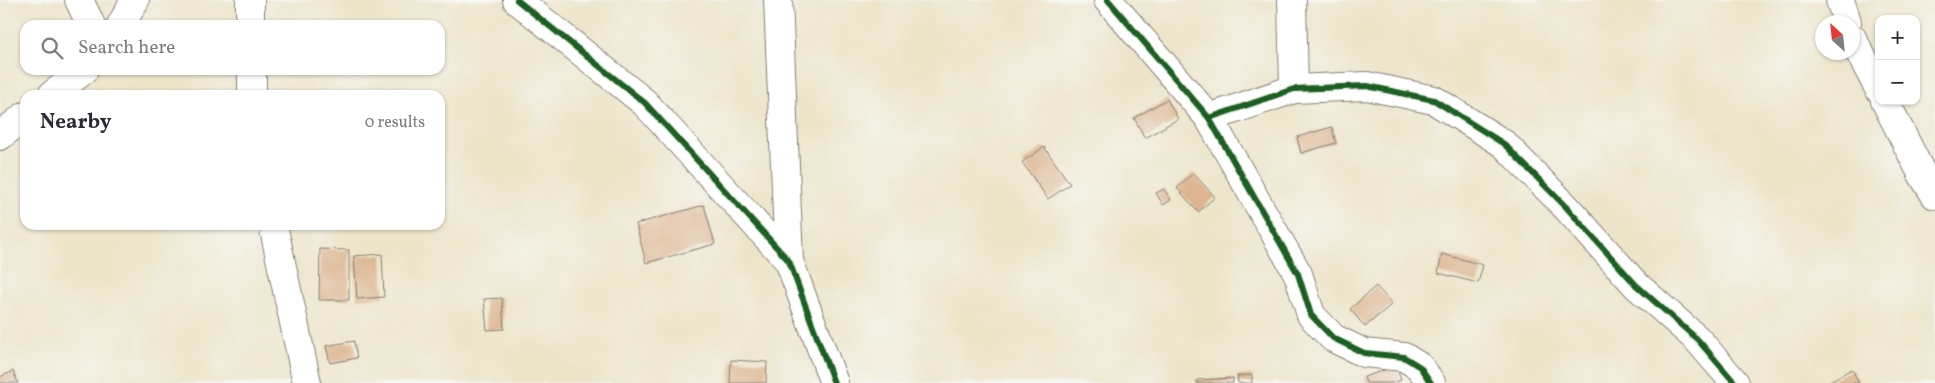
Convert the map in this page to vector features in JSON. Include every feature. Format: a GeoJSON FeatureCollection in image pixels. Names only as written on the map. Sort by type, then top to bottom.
{"type":"FeatureCollection","features":[{"type":"Feature","properties":{"kind":"street"},"geometry":{"type":"LineString","coordinates":[[79,0],[89,20]]}},
{"type":"Feature","properties":{"kind":"street"},"geometry":{"type":"LineString","coordinates":[[124,20],[135,0]]}},
{"type":"Feature","properties":{"kind":"street"},"geometry":{"type":"LineString","coordinates":[[250,0],[250,20]]}},
{"type":"Feature","properties":{"kind":"street"},"geometry":{"type":"LineString","coordinates":[[517,0],[645,103],[789,261]]}},
{"type":"Feature","properties":{"kind":"street"},"geometry":{"type":"LineString","coordinates":[[778,0],[789,261],[834,383]]}},
{"type":"Feature","properties":{"kind":"street"},"geometry":{"type":"LineString","coordinates":[[1108,0],[1209,118],[1298,274],[1311,315],[1333,338],[1364,352],[1404,357],[1420,367],[1431,383]]}},
{"type":"Feature","properties":{"kind":"street"},"geometry":{"type":"LineString","coordinates":[[1292,0],[1294,89]]}},
{"type":"Feature","properties":{"kind":"street"},"geometry":{"type":"LineString","coordinates":[[1840,0],[1845,15]]}},
{"type":"Feature","properties":{"kind":"street"},"geometry":{"type":"LineString","coordinates":[[1860,53],[1875,81]]}},
{"type":"Feature","properties":{"kind":"street"},"geometry":{"type":"LineString","coordinates":[[58,90],[78,75]]}},
{"type":"Feature","properties":{"kind":"street"},"geometry":{"type":"LineString","coordinates":[[252,75],[252,90]]}},
{"type":"Feature","properties":{"kind":"street"},"geometry":{"type":"LineString","coordinates":[[1209,118],[1294,89],[1367,86],[1434,100],[1504,144],[1566,207],[1636,285],[1698,340],[1735,383]]}},
{"type":"Feature","properties":{"kind":"street"},"geometry":{"type":"LineString","coordinates":[[1887,105],[1922,174],[1935,194]]}},
{"type":"Feature","properties":{"kind":"street"},"geometry":{"type":"LineString","coordinates":[[0,136],[20,120]]}},
{"type":"Feature","properties":{"kind":"street"},"geometry":{"type":"LineString","coordinates":[[273,230],[307,383]]}},
{"type":"Feature","properties":{"kind":"building"},"geometry":{"type":"Polygon","coordinates":[[[1167,99],[1178,119],[1145,138],[1134,118],[1167,99]]]}},
{"type":"Feature","properties":{"kind":"building"},"geometry":{"type":"Polygon","coordinates":[[[1332,127],[1336,143],[1301,153],[1297,137],[1332,127]]]}},
{"type":"Feature","properties":{"kind":"building"},"geometry":{"type":"Polygon","coordinates":[[[1044,147],[1070,184],[1048,199],[1022,162],[1044,147]]]}},
{"type":"Feature","properties":{"kind":"building"},"geometry":{"type":"Polygon","coordinates":[[[1193,173],[1215,197],[1198,212],[1177,188],[1193,173]]]}},
{"type":"Feature","properties":{"kind":"building"},"geometry":{"type":"Polygon","coordinates":[[[1164,189],[1171,200],[1163,205],[1156,193],[1164,189]]]}},
{"type":"Feature","properties":{"kind":"building"},"geometry":{"type":"Polygon","coordinates":[[[704,205],[715,244],[646,263],[636,224],[704,205]]]}},
{"type":"Feature","properties":{"kind":"building"},"geometry":{"type":"Polygon","coordinates":[[[320,249],[349,250],[349,300],[319,300],[320,249]]]}},
{"type":"Feature","properties":{"kind":"building"},"geometry":{"type":"Polygon","coordinates":[[[382,254],[384,297],[357,299],[354,256],[382,254]]]}},
{"type":"Feature","properties":{"kind":"building"},"geometry":{"type":"Polygon","coordinates":[[[1442,254],[1483,265],[1478,283],[1438,273],[1442,254]]]}},
{"type":"Feature","properties":{"kind":"building"},"geometry":{"type":"Polygon","coordinates":[[[1376,286],[1392,304],[1365,327],[1350,309],[1376,286]]]}},
{"type":"Feature","properties":{"kind":"building"},"geometry":{"type":"Polygon","coordinates":[[[502,298],[504,329],[487,330],[484,299],[502,298]]]}},
{"type":"Feature","properties":{"kind":"building"},"geometry":{"type":"Polygon","coordinates":[[[354,341],[357,358],[330,363],[326,346],[354,341]]]}},
{"type":"Feature","properties":{"kind":"building"},"geometry":{"type":"Polygon","coordinates":[[[731,360],[767,362],[766,383],[730,383],[731,360]]]}},
{"type":"Feature","properties":{"kind":"building"},"geometry":{"type":"Polygon","coordinates":[[[1396,366],[1401,380],[1393,383],[1366,383],[1364,377],[1396,366]]]}},
{"type":"Feature","properties":{"kind":"building"},"geometry":{"type":"Polygon","coordinates":[[[1852,369],[1859,383],[1826,383],[1852,369]]]}},
{"type":"Feature","properties":{"kind":"building"},"geometry":{"type":"Polygon","coordinates":[[[13,371],[18,383],[0,383],[0,377],[13,371]]]}},
{"type":"Feature","properties":{"kind":"building"},"geometry":{"type":"Polygon","coordinates":[[[1252,375],[1252,383],[1238,383],[1237,376],[1252,375]]]}},
{"type":"Feature","properties":{"kind":"building"},"geometry":{"type":"Polygon","coordinates":[[[1233,378],[1233,383],[1197,383],[1197,380],[1233,378]]]}},
{"type":"Feature","properties":{"kind":"cycle path"},"geometry":{"type":"LineString","coordinates":[[517,0],[645,103],[789,261],[834,383]]}},
{"type":"Feature","properties":{"kind":"cycle path"},"geometry":{"type":"LineString","coordinates":[[1108,0],[1209,118],[1298,274],[1311,315],[1333,338],[1364,353],[1404,357],[1420,367],[1431,383]]}},
{"type":"Feature","properties":{"kind":"cycle path"},"geometry":{"type":"LineString","coordinates":[[1209,118],[1294,89],[1367,86],[1434,100],[1504,144],[1566,207],[1636,285],[1698,340],[1735,383]]}}]}
